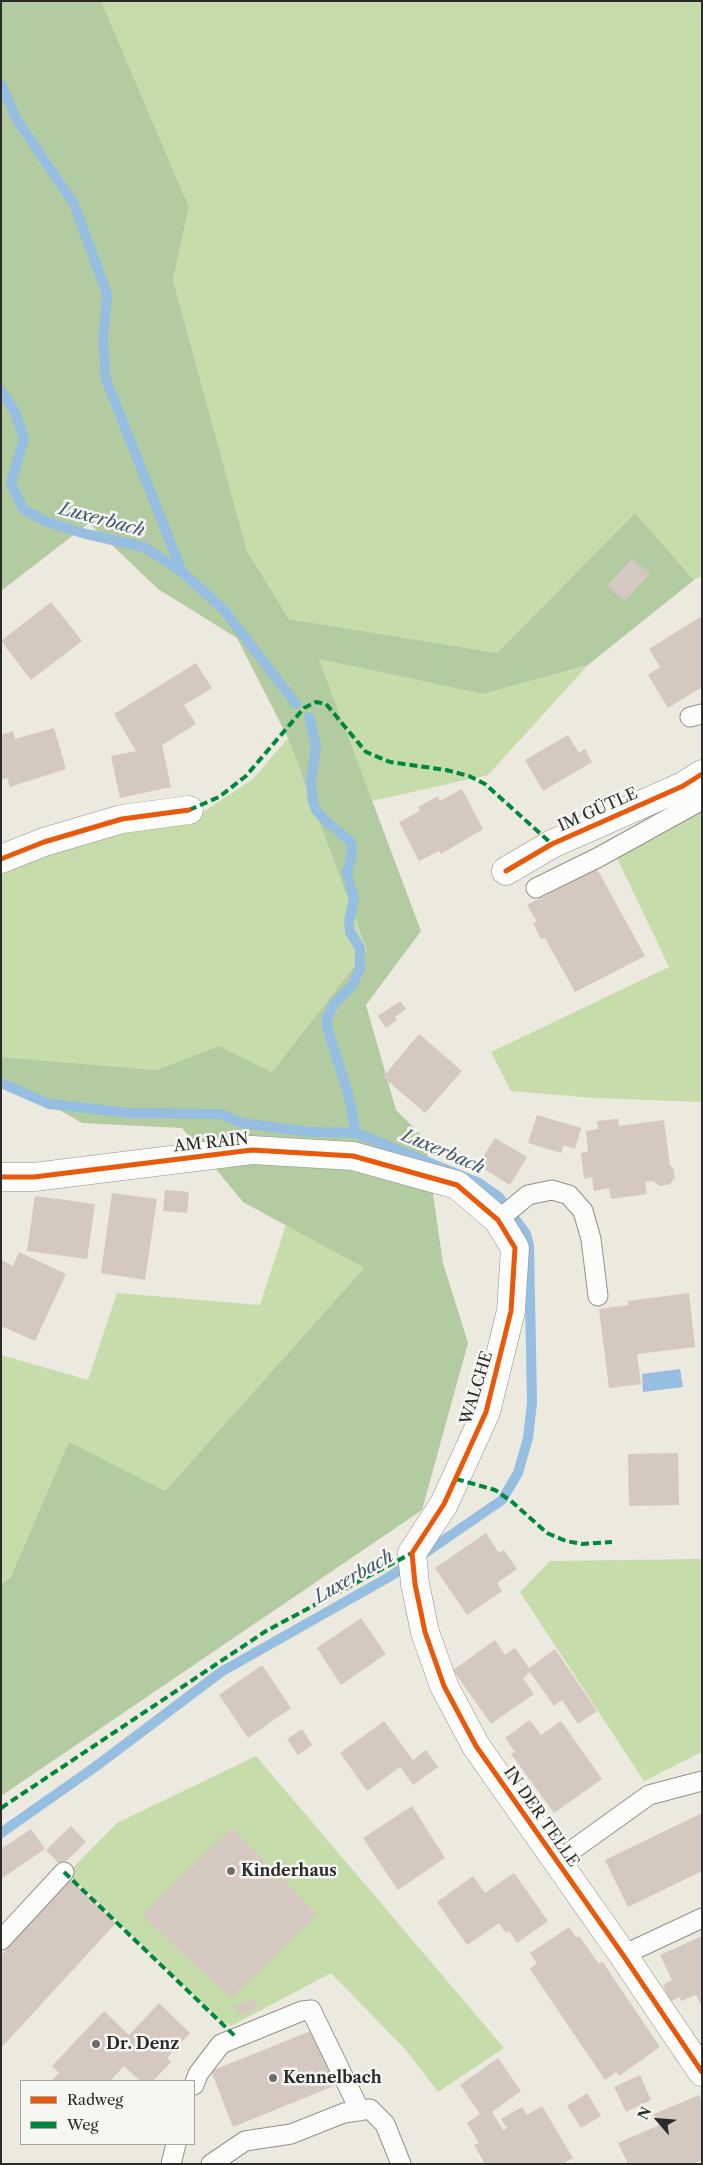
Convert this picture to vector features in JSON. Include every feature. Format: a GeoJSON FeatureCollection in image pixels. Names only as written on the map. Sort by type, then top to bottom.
{"type":"FeatureCollection","features":[{"type":"Feature","properties":{"kind":"street","name":"IM GÜTLE"},"geometry":{"type":"LineString","coordinates":[[506,870],[552,844],[682,786],[702,774]]}},
{"type":"Feature","properties":{"kind":"street"},"geometry":{"type":"LineString","coordinates":[[1,859],[44,842],[122,819],[189,810]]}},
{"type":"Feature","properties":{"kind":"street","name":"AM RAIN"},"geometry":{"type":"LineString","coordinates":[[1,1177],[34,1177],[252,1150],[353,1156],[457,1185],[507,1212]]}},
{"type":"Feature","properties":{"kind":"street","name":"WALCHE"},"geometry":{"type":"LineString","coordinates":[[412,1553],[444,1504],[486,1412],[512,1311],[515,1248],[507,1212]]}},
{"type":"Feature","properties":{"kind":"street","name":"IN DER TELLE"},"geometry":{"type":"LineString","coordinates":[[412,1553],[426,1632],[444,1686],[476,1746],[623,1955],[702,2072]]}},
{"type":"Feature","properties":{"kind":"lane"},"geometry":{"type":"LineString","coordinates":[[536,888],[599,857],[702,800]]}},
{"type":"Feature","properties":{"kind":"lane"},"geometry":{"type":"LineString","coordinates":[[507,1212],[528,1195],[552,1190],[569,1195],[583,1211],[590,1239],[598,1296]]}},
{"type":"Feature","properties":{"kind":"lane"},"geometry":{"type":"LineString","coordinates":[[557,1861],[649,1795],[702,1781]]}},
{"type":"Feature","properties":{"kind":"lane"},"geometry":{"type":"LineString","coordinates":[[1,1940],[64,1872]]}},
{"type":"Feature","properties":{"kind":"lane"},"geometry":{"type":"LineString","coordinates":[[623,1955],[702,1918]]}},
{"type":"Feature","properties":{"kind":"lane"},"geometry":{"type":"LineString","coordinates":[[195,2082],[198,2074],[221,2044],[302,2011],[311,2010],[360,2111]]}},
{"type":"Feature","properties":{"kind":"lane"},"geometry":{"type":"LineString","coordinates":[[211,2164],[245,2141],[291,2134],[344,2113],[370,2109],[385,2124],[401,2164]]}},
{"type":"Feature","properties":{"kind":"lane"},"geometry":{"type":"LineString","coordinates":[[171,2164],[176,2145]]}},
{"type":"Feature","properties":{"kind":"green space"},"geometry":{"type":"Polygon","coordinates":[[[1,1],[101,1],[189,207],[173,280],[247,551],[289,619],[497,653],[635,513],[694,580],[588,665],[483,694],[319,659],[421,931],[366,1005],[396,1110],[425,1139],[443,1263],[468,1343],[422,1510],[1,1796],[1,1584],[11,1577],[69,1442],[165,1491],[364,1268],[243,1202],[182,1128],[82,1123],[49,1104],[1,1086],[1,1057],[156,1070],[219,1046],[272,1072],[367,950],[288,738],[237,638],[158,589],[89,523],[1,591],[1,1]]]}},
{"type":"Feature","properties":{"kind":"green space"},"geometry":{"type":"Polygon","coordinates":[[[101,1],[702,1],[702,576],[694,580],[635,513],[497,653],[289,619],[247,551],[173,280],[189,207],[101,1]]]}},
{"type":"Feature","properties":{"kind":"green space"},"geometry":{"type":"Polygon","coordinates":[[[319,659],[483,694],[588,665],[488,775],[372,801],[319,659]]]}},
{"type":"Feature","properties":{"kind":"green space"},"geometry":{"type":"Polygon","coordinates":[[[288,738],[367,950],[272,1072],[219,1046],[156,1070],[1,1057],[1,875],[38,855],[126,829],[191,820],[253,779],[288,738]]]}},
{"type":"Feature","properties":{"kind":"green space"},"geometry":{"type":"Polygon","coordinates":[[[702,810],[702,1102],[595,1098],[511,1091],[491,1052],[669,967],[617,858],[702,810]]]}},
{"type":"Feature","properties":{"kind":"green space"},"geometry":{"type":"Polygon","coordinates":[[[286,1225],[364,1268],[165,1491],[1,1584],[1,1355],[88,1380],[117,1293],[260,1305],[286,1225]]]}},
{"type":"Feature","properties":{"kind":"green space"},"geometry":{"type":"Polygon","coordinates":[[[702,1559],[702,1752],[644,1781],[520,1592],[550,1561],[702,1559]]]}},
{"type":"Feature","properties":{"kind":"green space"},"geometry":{"type":"Polygon","coordinates":[[[256,1756],[504,2048],[438,2092],[405,2049],[331,1973],[231,2026],[220,2020],[68,1873],[117,1823],[256,1756]]]}},
{"type":"Feature","properties":{"kind":"water"},"geometry":{"type":"Polygon","coordinates":[[[680,1369],[683,1387],[643,1392],[642,1374],[680,1369]]]}},
{"type":"Feature","properties":{"kind":"building"},"geometry":{"type":"Polygon","coordinates":[[[632,558],[650,574],[625,601],[607,586],[632,558]]]}},
{"type":"Feature","properties":{"kind":"building"},"geometry":{"type":"Polygon","coordinates":[[[51,602],[82,641],[31,680],[1,641],[51,602]]]}},
{"type":"Feature","properties":{"kind":"building"},"geometry":{"type":"Polygon","coordinates":[[[702,616],[702,687],[668,708],[648,675],[660,667],[649,649],[702,616]]]}},
{"type":"Feature","properties":{"kind":"building"},"geometry":{"type":"Polygon","coordinates":[[[196,663],[212,688],[184,705],[196,724],[162,745],[171,787],[120,798],[111,756],[136,751],[114,714],[196,663]]]}},
{"type":"Feature","properties":{"kind":"building"},"geometry":{"type":"Polygon","coordinates":[[[54,728],[66,769],[10,787],[7,778],[1,780],[1,735],[13,731],[15,739],[54,728]]]}},
{"type":"Feature","properties":{"kind":"building"},"geometry":{"type":"Polygon","coordinates":[[[568,735],[579,753],[585,749],[592,762],[543,791],[525,760],[568,735]]]}},
{"type":"Feature","properties":{"kind":"building"},"geometry":{"type":"Polygon","coordinates":[[[462,789],[483,829],[441,854],[439,851],[419,861],[399,822],[420,811],[418,807],[438,796],[440,801],[462,789]]]}},
{"type":"Feature","properties":{"kind":"building"},"geometry":{"type":"Polygon","coordinates":[[[597,869],[645,956],[575,992],[545,938],[541,939],[533,923],[537,922],[527,905],[597,869]]]}},
{"type":"Feature","properties":{"kind":"building"},"geometry":{"type":"Polygon","coordinates":[[[400,1001],[406,1009],[395,1017],[397,1020],[386,1028],[378,1016],[400,1001]]]}},
{"type":"Feature","properties":{"kind":"building"},"geometry":{"type":"Polygon","coordinates":[[[419,1034],[462,1071],[425,1113],[383,1077],[419,1034]]]}},
{"type":"Feature","properties":{"kind":"building"},"geometry":{"type":"Polygon","coordinates":[[[537,1115],[581,1128],[575,1149],[564,1145],[561,1153],[528,1143],[537,1115]]]}},
{"type":"Feature","properties":{"kind":"building"},"geometry":{"type":"Polygon","coordinates":[[[618,1119],[619,1126],[664,1120],[670,1166],[673,1168],[675,1177],[670,1184],[660,1186],[652,1181],[645,1182],[647,1194],[611,1199],[609,1188],[594,1191],[592,1177],[584,1179],[581,1153],[588,1152],[586,1131],[598,1129],[597,1121],[618,1119]]]}},
{"type":"Feature","properties":{"kind":"building"},"geometry":{"type":"Polygon","coordinates":[[[495,1138],[527,1157],[510,1185],[478,1165],[495,1138]]]}},
{"type":"Feature","properties":{"kind":"building"},"geometry":{"type":"Polygon","coordinates":[[[165,1190],[189,1192],[187,1213],[163,1211],[165,1190]]]}},
{"type":"Feature","properties":{"kind":"building"},"geometry":{"type":"Polygon","coordinates":[[[112,1193],[157,1199],[145,1280],[101,1273],[112,1193]]]}},
{"type":"Feature","properties":{"kind":"building"},"geometry":{"type":"Polygon","coordinates":[[[35,1196],[95,1204],[87,1259],[27,1251],[35,1196]]]}},
{"type":"Feature","properties":{"kind":"building"},"geometry":{"type":"Polygon","coordinates":[[[19,1252],[66,1274],[35,1341],[1,1326],[1,1260],[13,1266],[19,1252]]]}},
{"type":"Feature","properties":{"kind":"building"},"geometry":{"type":"Polygon","coordinates":[[[689,1293],[695,1347],[637,1354],[641,1384],[609,1388],[599,1309],[628,1305],[628,1301],[689,1293]]]}},
{"type":"Feature","properties":{"kind":"building"},"geometry":{"type":"Polygon","coordinates":[[[678,1453],[679,1505],[629,1506],[628,1454],[678,1453]]]}},
{"type":"Feature","properties":{"kind":"building"},"geometry":{"type":"Polygon","coordinates":[[[486,1533],[499,1553],[504,1550],[517,1569],[497,1583],[502,1591],[467,1615],[435,1568],[486,1533]]]}},
{"type":"Feature","properties":{"kind":"building"},"geometry":{"type":"Polygon","coordinates":[[[361,1618],[386,1654],[341,1685],[317,1648],[361,1618]]]}},
{"type":"Feature","properties":{"kind":"building"},"geometry":{"type":"Polygon","coordinates":[[[495,1640],[505,1655],[515,1648],[529,1668],[555,1649],[597,1711],[578,1724],[562,1700],[554,1706],[530,1672],[523,1678],[534,1694],[491,1724],[453,1670],[495,1640]]]}},
{"type":"Feature","properties":{"kind":"building"},"geometry":{"type":"Polygon","coordinates":[[[262,1665],[291,1708],[248,1738],[219,1695],[262,1665]]]}},
{"type":"Feature","properties":{"kind":"building"},"geometry":{"type":"Polygon","coordinates":[[[530,1720],[541,1735],[561,1721],[602,1779],[554,1813],[511,1754],[515,1752],[505,1738],[530,1720]]]}},
{"type":"Feature","properties":{"kind":"building"},"geometry":{"type":"Polygon","coordinates":[[[384,1721],[413,1760],[426,1750],[438,1767],[413,1785],[400,1767],[367,1791],[340,1753],[384,1721]]]}},
{"type":"Feature","properties":{"kind":"building"},"geometry":{"type":"Polygon","coordinates":[[[302,1729],[312,1745],[298,1755],[287,1739],[302,1729]]]}},
{"type":"Feature","properties":{"kind":"building"},"geometry":{"type":"Polygon","coordinates":[[[412,1806],[445,1858],[398,1890],[363,1838],[412,1806]]]}},
{"type":"Feature","properties":{"kind":"building"},"geometry":{"type":"Polygon","coordinates":[[[702,1813],[702,1871],[628,1907],[605,1860],[702,1813]]]}},
{"type":"Feature","properties":{"kind":"building"},"geometry":{"type":"Polygon","coordinates":[[[71,1826],[86,1842],[61,1866],[46,1850],[71,1826]]]}},
{"type":"Feature","properties":{"kind":"building","name":"Kinderhaus"},"geometry":{"type":"Polygon","coordinates":[[[232,1828],[317,1914],[231,1998],[142,1915],[232,1828]]]}},
{"type":"Feature","properties":{"kind":"building"},"geometry":{"type":"Polygon","coordinates":[[[31,1829],[45,1849],[1,1879],[1,1849],[31,1829]]]}},
{"type":"Feature","properties":{"kind":"building"},"geometry":{"type":"Polygon","coordinates":[[[514,1873],[548,1921],[517,1943],[509,1931],[506,1933],[499,1923],[467,1945],[437,1902],[473,1876],[485,1893],[514,1873]]]}},
{"type":"Feature","properties":{"kind":"building"},"geometry":{"type":"Polygon","coordinates":[[[70,1880],[116,1923],[1,2048],[1,1955],[70,1880]]]}},
{"type":"Feature","properties":{"kind":"building"},"geometry":{"type":"Polygon","coordinates":[[[569,1927],[577,1938],[579,1936],[599,1964],[602,1961],[660,2047],[619,2076],[616,2072],[605,2080],[530,1969],[537,1963],[530,1953],[569,1927]]]}},
{"type":"Feature","properties":{"kind":"building"},"geometry":{"type":"Polygon","coordinates":[[[702,1936],[702,2007],[696,1995],[681,2001],[679,1997],[670,2002],[663,1985],[672,1980],[660,1955],[702,1936]]]}},
{"type":"Feature","properties":{"kind":"building"},"geometry":{"type":"Polygon","coordinates":[[[253,1998],[257,2008],[240,2015],[236,2006],[253,1998]]]}},
{"type":"Feature","properties":{"kind":"building"},"geometry":{"type":"Polygon","coordinates":[[[159,2003],[190,2033],[167,2058],[171,2062],[154,2080],[139,2080],[124,2066],[111,2080],[52,2080],[59,2073],[52,2066],[104,2011],[129,2035],[159,2003]]]}},
{"type":"Feature","properties":{"kind":"building","name":"Kennelbach"},"geometry":{"type":"Polygon","coordinates":[[[313,2030],[336,2085],[233,2127],[211,2071],[313,2030]]]}},
{"type":"Feature","properties":{"kind":"building"},"geometry":{"type":"Polygon","coordinates":[[[498,2058],[521,2091],[492,2112],[503,2130],[507,2128],[501,2119],[522,2107],[527,2115],[542,2106],[573,2158],[563,2164],[485,2164],[474,2145],[479,2143],[467,2123],[480,2114],[460,2085],[498,2058]]]}},
{"type":"Feature","properties":{"kind":"building"},"geometry":{"type":"Polygon","coordinates":[[[640,2075],[651,2100],[626,2112],[614,2087],[640,2075]]]}},
{"type":"Feature","properties":{"kind":"building"},"geometry":{"type":"Polygon","coordinates":[[[587,2093],[601,2116],[581,2128],[567,2106],[587,2093]]]}},
{"type":"Feature","properties":{"kind":"building"},"geometry":{"type":"Polygon","coordinates":[[[699,2095],[702,2101],[702,2160],[693,2164],[628,2164],[618,2143],[659,2125],[654,2114],[699,2095]]]}},
{"type":"Feature","properties":{"kind":"waterway"},"geometry":{"type":"LineString","coordinates":[[1,84],[17,120],[74,204],[107,294],[103,341],[106,379],[182,572]]}},
{"type":"Feature","properties":{"kind":"waterway","name":"Luxerbach"},"geometry":{"type":"LineString","coordinates":[[1,390],[15,412],[24,438],[11,483],[23,509],[47,522],[86,534],[144,547],[182,572],[223,609],[296,704]]}},
{"type":"Feature","properties":{"kind":"waterway","name":"Luxerbach"},"geometry":{"type":"LineString","coordinates":[[309,717],[316,745],[311,783],[316,810],[351,842],[352,854],[347,873],[354,899],[349,921],[350,932],[360,948],[360,968],[352,986],[334,1004],[327,1018],[327,1027],[348,1093],[356,1133],[479,1183],[499,1197],[526,1234],[529,1246],[532,1403],[528,1438],[518,1473],[502,1500],[422,1555]]}},
{"type":"Feature","properties":{"kind":"waterway"},"geometry":{"type":"LineString","coordinates":[[1,1083],[49,1104],[130,1113],[221,1114],[241,1123],[310,1132],[356,1133]]}},
{"type":"Feature","properties":{"kind":"waterway","name":"Luxerbach"},"geometry":{"type":"LineString","coordinates":[[1,1833],[95,1767],[221,1672],[389,1577],[410,1563]]}},
{"type":"Feature","properties":{"kind":"marked path"},"geometry":{"type":"LineString","coordinates":[[189,810],[219,797],[246,776],[304,708],[316,702],[326,704],[366,752],[390,762],[446,770],[469,776],[485,784],[552,844]]}},
{"type":"Feature","properties":{"kind":"marked path"},"geometry":{"type":"LineString","coordinates":[[456,1479],[495,1490],[511,1501],[547,1533],[566,1541],[582,1544],[612,1542]]}},
{"type":"Feature","properties":{"kind":"marked path"},"geometry":{"type":"LineString","coordinates":[[1,1808],[266,1631],[412,1553]]}},
{"type":"Feature","properties":{"kind":"marked path"},"geometry":{"type":"LineString","coordinates":[[64,1872],[237,2038]]}},
{"type":"Feature","properties":{"kind":"cycle path"},"geometry":{"type":"LineString","coordinates":[[506,871],[552,844],[683,786],[702,774]]}},
{"type":"Feature","properties":{"kind":"cycle path"},"geometry":{"type":"LineString","coordinates":[[1,859],[44,842],[122,819],[189,810]]}},
{"type":"Feature","properties":{"kind":"cycle path"},"geometry":{"type":"LineString","coordinates":[[1,1177],[34,1177],[252,1150],[353,1156],[457,1185],[498,1220],[515,1248],[511,1311],[486,1412],[444,1504],[412,1553],[415,1584],[425,1632],[444,1686],[476,1746],[623,1955],[702,2072]]}},
{"type":"Feature","properties":{"kind":"place","name":"Kinderhaus"},"geometry":{"type":"Point","coordinates":[231,1871]}},
{"type":"Feature","properties":{"kind":"place","name":"Dr. Denz"},"geometry":{"type":"Point","coordinates":[96,2044]}},
{"type":"Feature","properties":{"kind":"place","name":"Kennelbach"},"geometry":{"type":"Point","coordinates":[273,2078]}}]}
